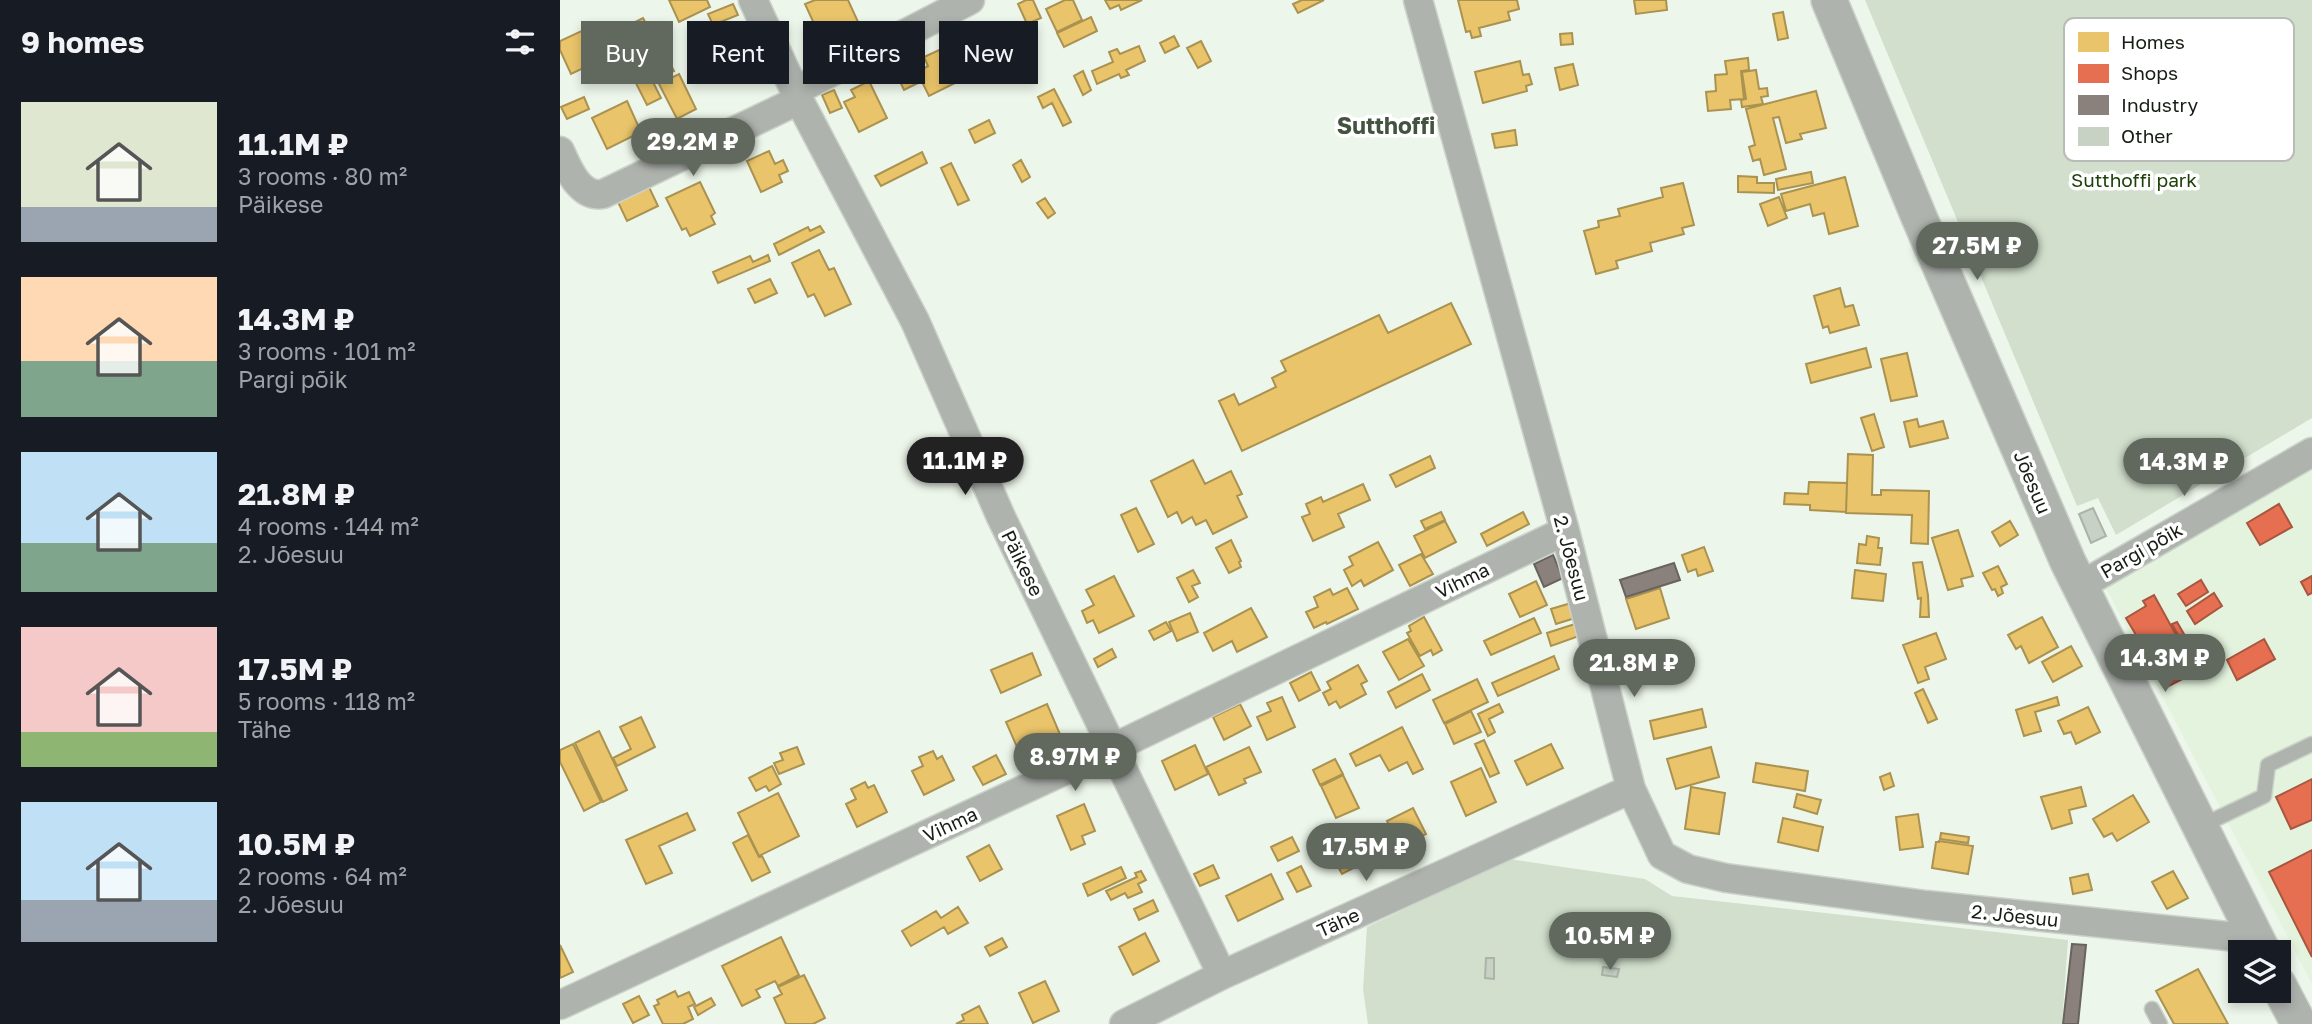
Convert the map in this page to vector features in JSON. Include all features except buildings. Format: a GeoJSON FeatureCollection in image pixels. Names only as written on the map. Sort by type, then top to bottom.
{"type":"FeatureCollection","features":[{"type":"Feature","properties":{"kind":"street","name":"Päikese"},"geometry":{"type":"LineString","coordinates":[[753,0],[797,96],[915,321],[1001,517],[1222,975]]}},
{"type":"Feature","properties":{"kind":"street"},"geometry":{"type":"LineString","coordinates":[[560,151],[569,173],[585,190],[595,195],[604,194],[797,96],[970,0]]}},
{"type":"Feature","properties":{"kind":"street","name":"2. Jõesuu"},"geometry":{"type":"LineString","coordinates":[[1418,0],[1565,531],[1632,789],[1662,855],[1688,869],[1726,878],[2228,942]]}},
{"type":"Feature","properties":{"kind":"street","name":"Jõesuu"},"geometry":{"type":"LineString","coordinates":[[1829,0],[1924,230],[2080,586],[2256,940]]}},
{"type":"Feature","properties":{"kind":"street","name":"Pargi põik"},"geometry":{"type":"LineString","coordinates":[[2080,586],[2312,452]]}},
{"type":"Feature","properties":{"kind":"street","name":"Vihma"},"geometry":{"type":"LineString","coordinates":[[560,1005],[1113,748],[1565,531]]}},
{"type":"Feature","properties":{"kind":"street","name":"Tähe"},"geometry":{"type":"LineString","coordinates":[[1124,1024],[1222,975],[1632,789]]}},
{"type":"Feature","properties":{"kind":"street"},"geometry":{"type":"LineString","coordinates":[[2288,1003],[2299,1024]]}},
{"type":"Feature","properties":{"kind":"lane"},"geometry":{"type":"LineString","coordinates":[[2200,827],[2263,796],[2268,765],[2312,744]]}},
{"type":"Feature","properties":{"kind":"lane"},"geometry":{"type":"LineString","coordinates":[[2152,1009],[2160,1024]]}},
{"type":"Feature","properties":{"kind":"shaded area"},"geometry":{"type":"Polygon","coordinates":[[[2312,462],[2312,984],[2291,940],[2105,586],[2312,462]]]}},
{"type":"Feature","properties":{"kind":"green space","name":"Sutthoffi park"},"geometry":{"type":"Polygon","coordinates":[[[1865,0],[2312,0],[2312,418],[2116,535],[2098,498],[2077,506],[1865,0]]]}},
{"type":"Feature","properties":{"kind":"green space"},"geometry":{"type":"Polygon","coordinates":[[[1509,859],[1645,879],[1672,896],[2068,940],[2062,1024],[1368,1024],[1363,989],[1367,927],[1509,859]]]}},
{"type":"Feature","properties":{"kind":"district","name":"Sutthoffi"},"geometry":{"type":"Point","coordinates":[1386,125]}}]}
